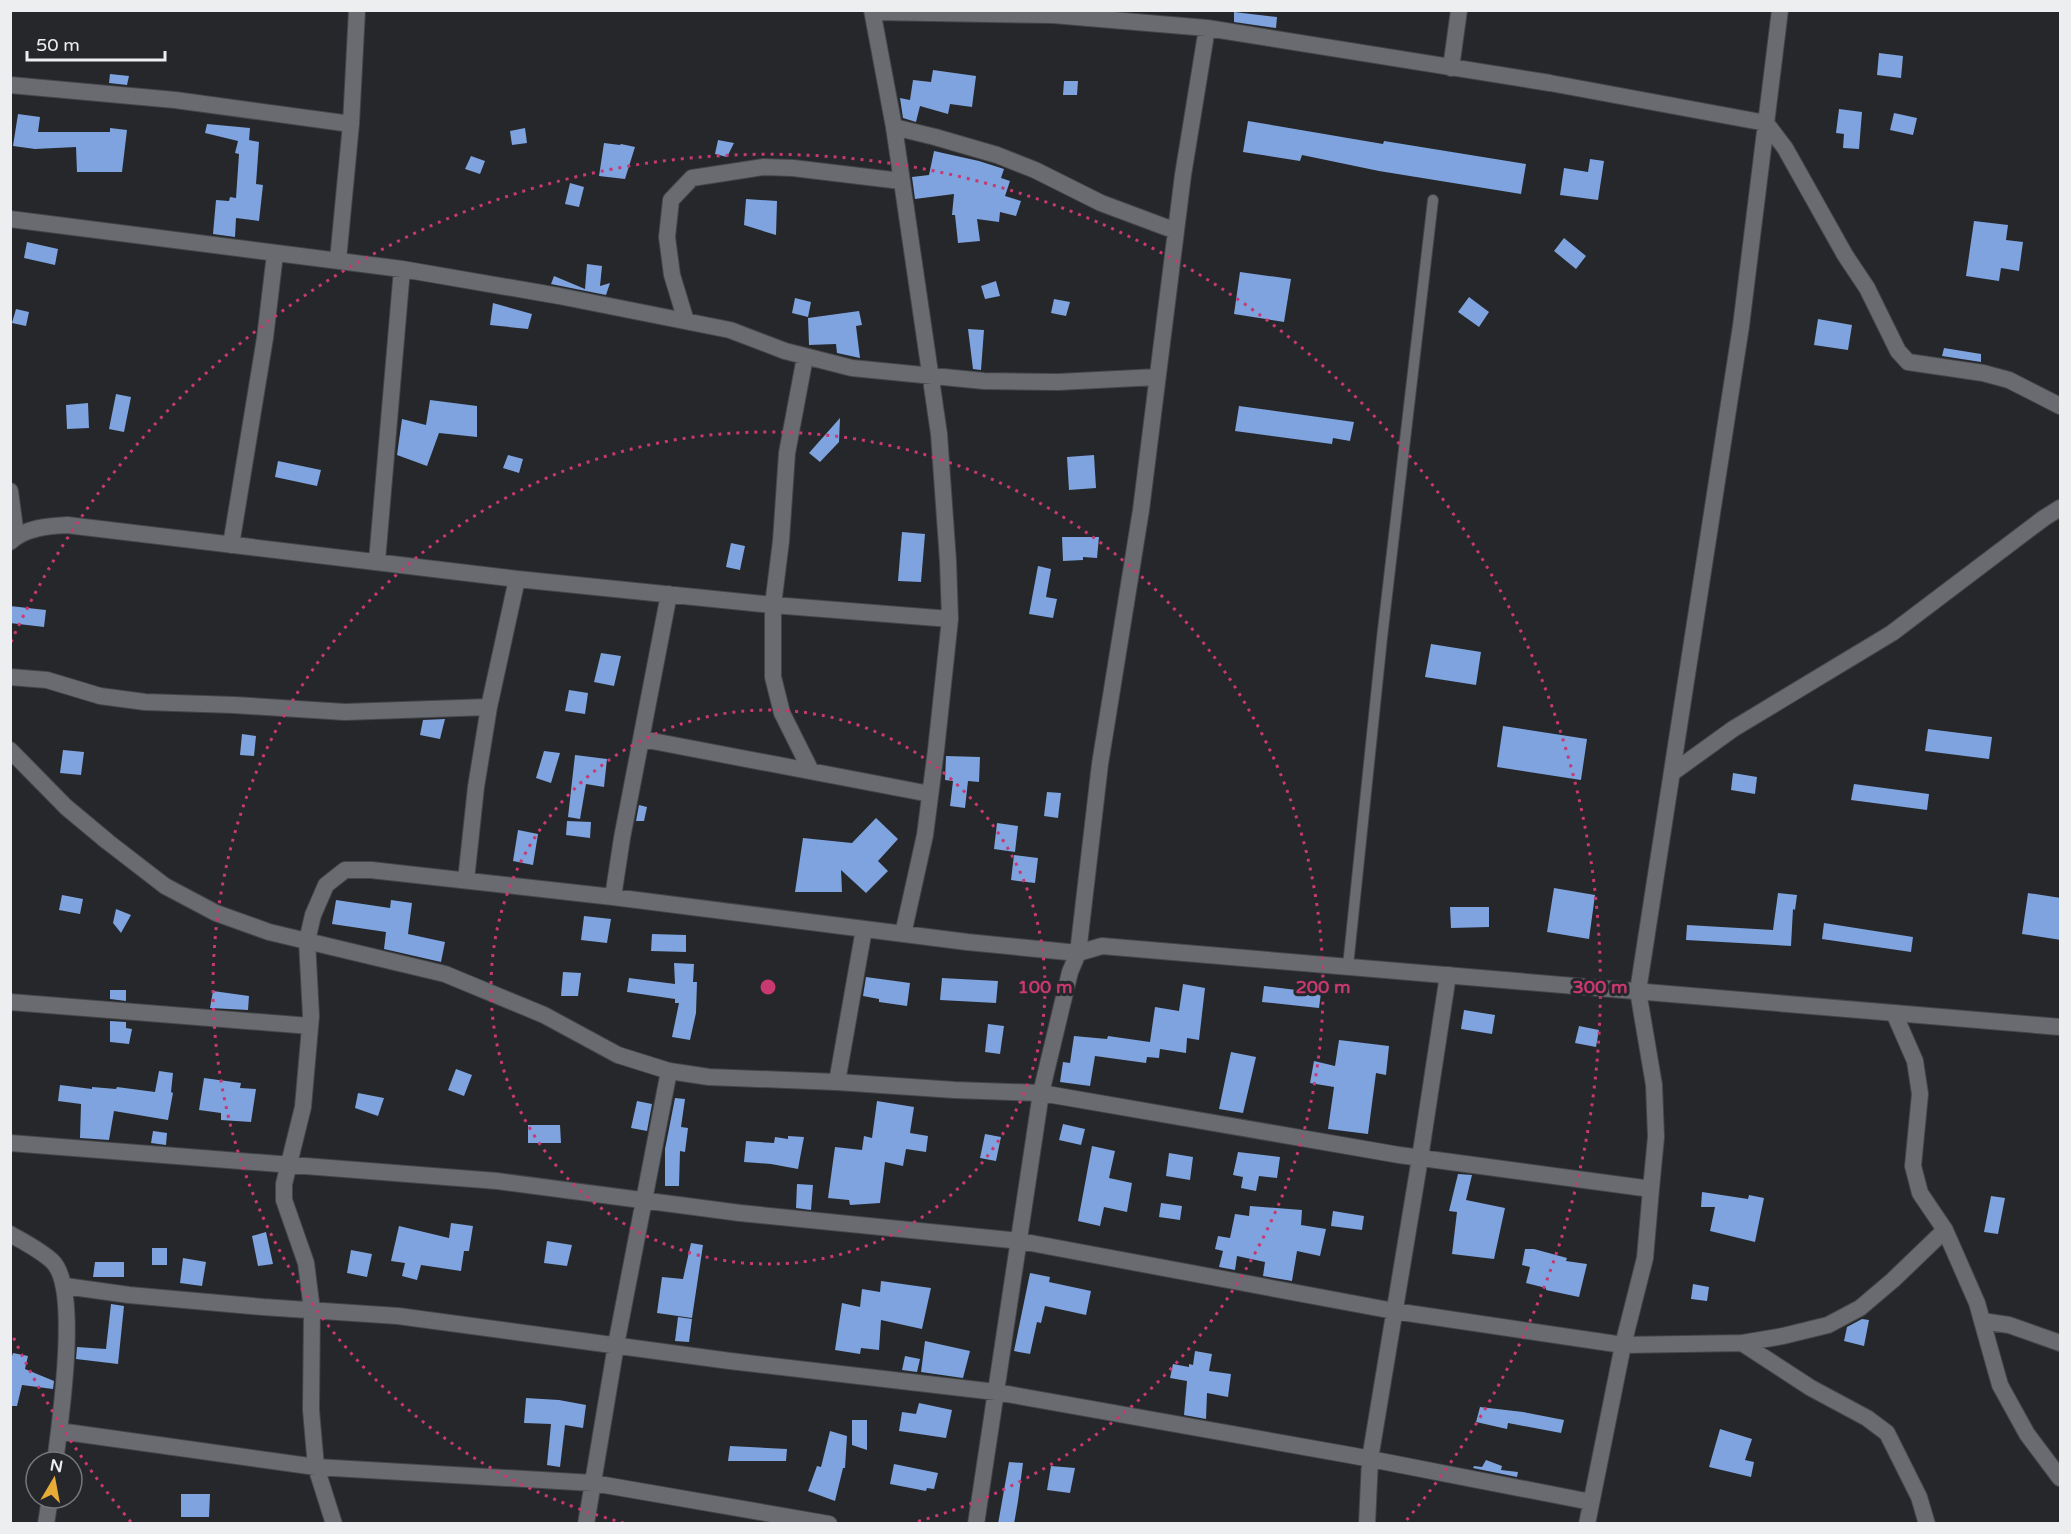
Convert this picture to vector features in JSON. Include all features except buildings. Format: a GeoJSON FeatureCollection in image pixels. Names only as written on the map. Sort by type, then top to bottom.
{"type":"FeatureCollection","features":[{"type":"Feature","properties":{"kind":"street"},"geometry":{"type":"LineString","coordinates":[[338,260],[351,124],[357,10]]}},
{"type":"Feature","properties":{"kind":"street"},"geometry":{"type":"LineString","coordinates":[[1450,68],[1459,10]]}},
{"type":"Feature","properties":{"kind":"street"},"geometry":{"type":"LineString","coordinates":[[1587,1524],[1623,1345],[1645,1258],[1656,1137],[1654,1085],[1638,991],[1741,327],[1780,10]]}},
{"type":"Feature","properties":{"kind":"street"},"geometry":{"type":"LineString","coordinates":[[903,934],[925,834],[950,619],[939,434],[894,128],[873,11],[1131,16],[1550,83],[1766,123],[1789,156],[1845,255],[1867,288],[1898,351],[1908,362],[1983,372],[2009,380],[2061,406]]}},
{"type":"Feature","properties":{"kind":"street"},"geometry":{"type":"LineString","coordinates":[[976,1524],[1041,1093],[1070,972],[1078,953],[1100,764],[1141,510],[1183,175],[1207,28]]}},
{"type":"Feature","properties":{"kind":"street"},"geometry":{"type":"LineString","coordinates":[[10,85],[176,100],[351,124]]}},
{"type":"Feature","properties":{"kind":"street"},"geometry":{"type":"LineString","coordinates":[[894,128],[936,137],[997,155],[1101,203],[1176,231]]}},
{"type":"Feature","properties":{"kind":"street"},"geometry":{"type":"LineString","coordinates":[[686,321],[672,275],[667,237],[671,200],[692,178],[764,167],[793,168],[901,181]]}},
{"type":"Feature","properties":{"kind":"street"},"geometry":{"type":"LineString","coordinates":[[10,219],[275,254],[338,260],[559,296],[730,330],[805,357],[852,368],[984,381],[1058,382],[1157,377]]}},
{"type":"Feature","properties":{"kind":"street"},"geometry":{"type":"LineString","coordinates":[[231,546],[265,338],[275,254]]}},
{"type":"Feature","properties":{"kind":"street"},"geometry":{"type":"LineString","coordinates":[[377,561],[402,269]]}},
{"type":"Feature","properties":{"kind":"street"},"geometry":{"type":"LineString","coordinates":[[805,357],[787,453],[781,542],[773,605],[773,677],[782,713],[811,771]]}},
{"type":"Feature","properties":{"kind":"street"},"geometry":{"type":"LineString","coordinates":[[10,491],[13,539],[42,527],[67,525],[517,579],[773,605],[950,619]]}},
{"type":"Feature","properties":{"kind":"street"},"geometry":{"type":"LineString","coordinates":[[1672,773],[1733,729],[1892,633],[2044,518],[2061,508]]}},
{"type":"Feature","properties":{"kind":"street"},"geometry":{"type":"LineString","coordinates":[[466,880],[476,788],[489,707],[517,579]]}},
{"type":"Feature","properties":{"kind":"street"},"geometry":{"type":"LineString","coordinates":[[613,897],[622,838],[669,594]]}},
{"type":"Feature","properties":{"kind":"street"},"geometry":{"type":"LineString","coordinates":[[10,677],[47,680],[100,696],[145,702],[345,712],[489,707]]}},
{"type":"Feature","properties":{"kind":"street"},"geometry":{"type":"LineString","coordinates":[[642,739],[930,794]]}},
{"type":"Feature","properties":{"kind":"street"},"geometry":{"type":"LineString","coordinates":[[10,750],[66,807],[165,886],[216,914],[269,932],[445,974],[544,1016],[618,1055],[669,1071],[709,1077],[1041,1093],[1420,1158],[1651,1190]]}},
{"type":"Feature","properties":{"kind":"street"},"geometry":{"type":"LineString","coordinates":[[334,1524],[316,1467],[311,1410],[312,1310],[306,1263],[284,1200],[284,1184],[303,1107],[311,992],[307,941],[313,915],[327,885],[345,870],[371,870],[466,880],[903,934],[1078,953],[1102,946],[2061,1027]]}},
{"type":"Feature","properties":{"kind":"street"},"geometry":{"type":"LineString","coordinates":[[837,1082],[864,929]]}},
{"type":"Feature","properties":{"kind":"street"},"geometry":{"type":"LineString","coordinates":[[1367,1524],[1370,1459],[1448,975]]}},
{"type":"Feature","properties":{"kind":"street"},"geometry":{"type":"LineString","coordinates":[[10,1002],[310,1026]]}},
{"type":"Feature","properties":{"kind":"street"},"geometry":{"type":"LineString","coordinates":[[1894,1012],[1916,1061],[1920,1094],[1913,1166],[1920,1193],[1945,1230],[1977,1303],[2000,1385],[2027,1434],[2061,1478]]}},
{"type":"Feature","properties":{"kind":"street"},"geometry":{"type":"LineString","coordinates":[[586,1524],[616,1345],[669,1071]]}},
{"type":"Feature","properties":{"kind":"street"},"geometry":{"type":"LineString","coordinates":[[10,1143],[496,1181],[740,1213],[1020,1241],[1394,1311],[1623,1345],[1742,1343],[1828,1325],[1860,1308],[1945,1230]]}},
{"type":"Feature","properties":{"kind":"street"},"geometry":{"type":"LineString","coordinates":[[10,1234],[54,1263],[64,1286],[67,1324],[57,1450]]}},
{"type":"Feature","properties":{"kind":"street"},"geometry":{"type":"LineString","coordinates":[[64,1286],[129,1295],[398,1316],[730,1361],[996,1392],[1370,1459],[1591,1502]]}},
{"type":"Feature","properties":{"kind":"street"},"geometry":{"type":"LineString","coordinates":[[1982,1321],[2009,1325],[2061,1343]]}},
{"type":"Feature","properties":{"kind":"street"},"geometry":{"type":"LineString","coordinates":[[1742,1343],[1811,1388],[1867,1418],[1887,1433],[1919,1497],[1927,1524]]}},
{"type":"Feature","properties":{"kind":"street"},"geometry":{"type":"LineString","coordinates":[[59,1431],[316,1467],[593,1483],[829,1524]]}},
{"type":"Feature","properties":{"kind":"lane"},"geometry":{"type":"LineString","coordinates":[[1348,966],[1382,638],[1433,200]]}}]}
